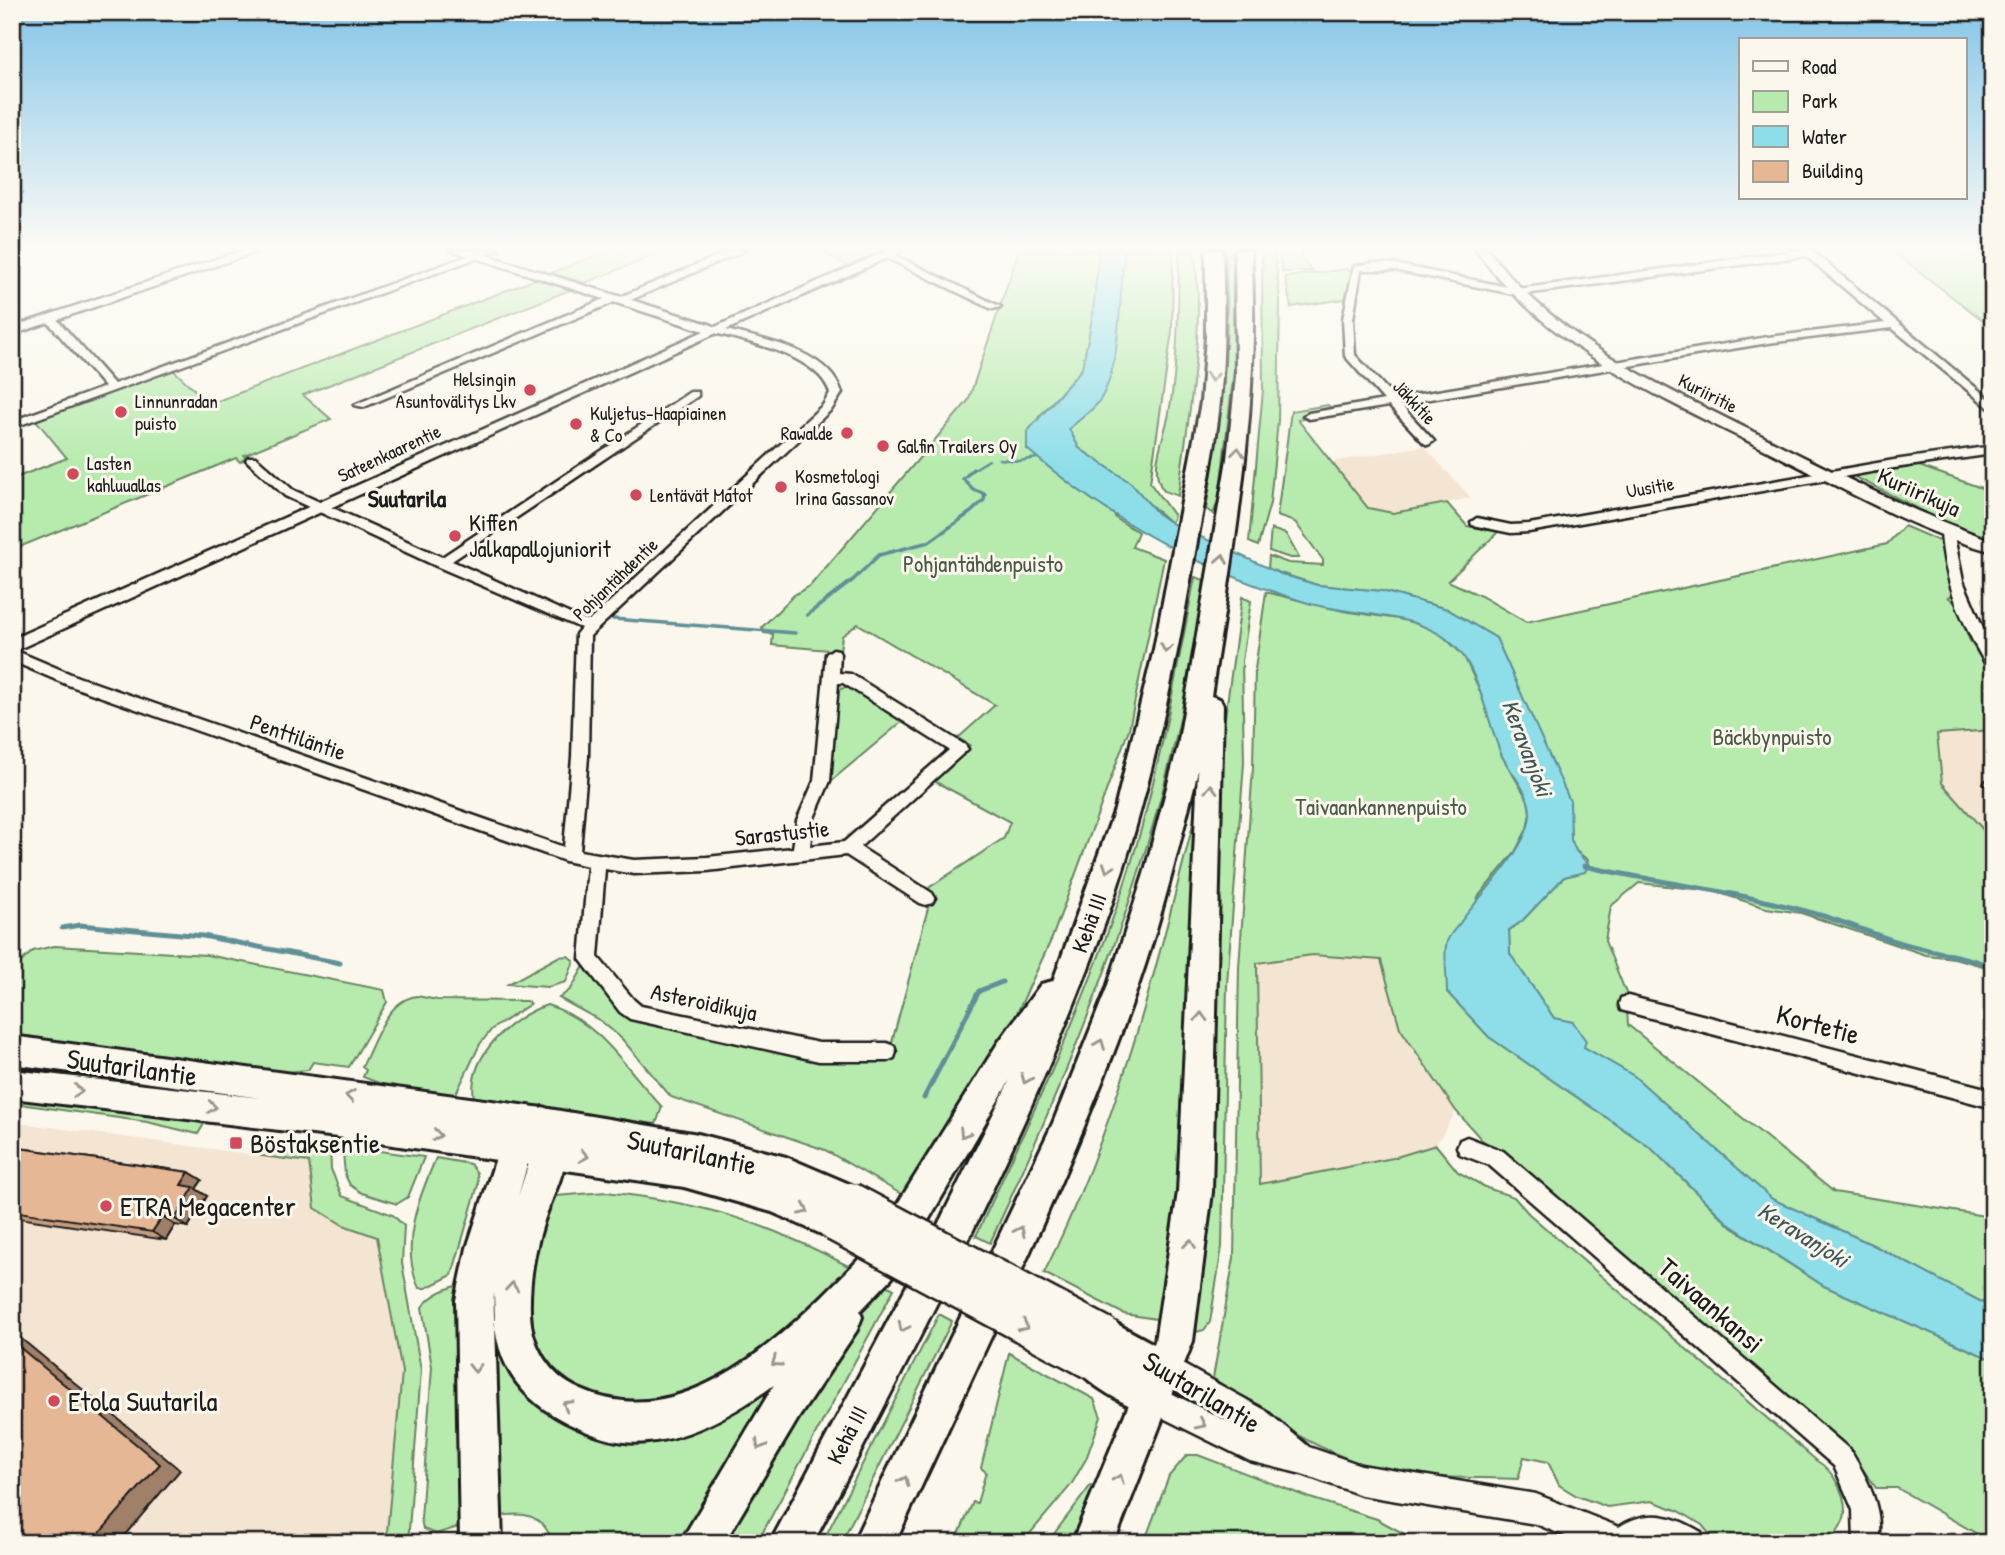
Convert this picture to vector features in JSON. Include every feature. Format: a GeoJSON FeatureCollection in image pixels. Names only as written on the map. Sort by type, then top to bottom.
{"type":"FeatureCollection","features":[{"type":"Feature","properties":{"kind":"highway","name":"Kehä III"},"geometry":{"type":"LineString","coordinates":[[791,1543],[959,1220],[1022,1088],[1071,971],[1127,810],[1148,736],[1208,425],[1215,323]]}},
{"type":"Feature","properties":{"kind":"highway"},"geometry":{"type":"LineString","coordinates":[[874,1543],[1067,1130],[1122,988],[1158,874],[1191,746],[1211,637],[1229,520],[1245,376],[1246,323]]}},
{"type":"Feature","properties":{"kind":"highway"},"geometry":{"type":"LineString","coordinates":[[1093,1543],[1159,1383],[1181,1311],[1195,1192],[1211,776],[1211,637]]}},
{"type":"Feature","properties":{"kind":"highway"},"geometry":{"type":"LineString","coordinates":[[701,1543],[785,1403],[923,1200],[1022,1031],[1071,971]]}},
{"type":"Feature","properties":{"kind":"highway"},"geometry":{"type":"LineString","coordinates":[[536,1139],[511,1290],[513,1328],[531,1375],[545,1391],[567,1406],[598,1420],[628,1423],[663,1421],[738,1388],[804,1339],[879,1265]]}},
{"type":"Feature","properties":{"kind":"highway"},"geometry":{"type":"LineString","coordinates":[[481,1543],[474,1300],[485,1248],[536,1139]]}},
{"type":"Feature","properties":{"kind":"main road","name":"Suutarilantie"},"geometry":{"type":"LineString","coordinates":[[12,1050],[536,1139],[684,1171],[775,1197],[843,1212],[1159,1383]]}},
{"type":"Feature","properties":{"kind":"main road","name":"Suutarilantie"},"geometry":{"type":"LineString","coordinates":[[12,1084],[536,1139]]}},
{"type":"Feature","properties":{"kind":"street"},"geometry":{"type":"LineString","coordinates":[[12,331],[37,323]]}},
{"type":"Feature","properties":{"kind":"street"},"geometry":{"type":"LineString","coordinates":[[54,323],[112,388]]}},
{"type":"Feature","properties":{"kind":"street"},"geometry":{"type":"LineString","coordinates":[[12,425],[293,323]]}},
{"type":"Feature","properties":{"kind":"street"},"geometry":{"type":"LineString","coordinates":[[360,405],[561,323]]}},
{"type":"Feature","properties":{"kind":"street","name":"Pohjantähdentie"},"geometry":{"type":"LineString","coordinates":[[571,856],[580,757],[583,634],[834,399],[836,388],[821,367],[689,323]]}},
{"type":"Feature","properties":{"kind":"street","name":"Sateenkaarentie"},"geometry":{"type":"LineString","coordinates":[[12,646],[729,323]]}},
{"type":"Feature","properties":{"kind":"street","name":"Jäkkitie"},"geometry":{"type":"LineString","coordinates":[[1349,323],[1350,356],[1428,441]]}},
{"type":"Feature","properties":{"kind":"street","name":"Kuriiritie"},"geometry":{"type":"LineString","coordinates":[[1552,323],[1609,364],[1829,477]]}},
{"type":"Feature","properties":{"kind":"street"},"geometry":{"type":"LineString","coordinates":[[1891,323],[1993,408]]}},
{"type":"Feature","properties":{"kind":"street"},"geometry":{"type":"LineString","coordinates":[[1309,416],[1609,364],[1768,340],[1894,325]]}},
{"type":"Feature","properties":{"kind":"street"},"geometry":{"type":"LineString","coordinates":[[441,563],[694,394]]}},
{"type":"Feature","properties":{"kind":"street","name":"Uusitie"},"geometry":{"type":"LineString","coordinates":[[1477,522],[1511,528],[1530,528],[1903,462],[1993,450]]}},
{"type":"Feature","properties":{"kind":"street"},"geometry":{"type":"LineString","coordinates":[[252,460],[289,493],[578,623],[591,625]]}},
{"type":"Feature","properties":{"kind":"street","name":"Kuriirikuja"},"geometry":{"type":"LineString","coordinates":[[1829,477],[1947,531],[1993,547]]}},
{"type":"Feature","properties":{"kind":"street"},"geometry":{"type":"LineString","coordinates":[[1947,531],[1947,541],[1963,601],[1978,642],[1993,664]]}},
{"type":"Feature","properties":{"kind":"street","name":"Penttiläntie"},"geometry":{"type":"LineString","coordinates":[[12,654],[22,661],[73,681],[571,856]]}},
{"type":"Feature","properties":{"kind":"street"},"geometry":{"type":"LineString","coordinates":[[800,855],[804,820],[822,782],[833,654]]}},
{"type":"Feature","properties":{"kind":"street","name":"Sarastustie"},"geometry":{"type":"LineString","coordinates":[[571,856],[597,862],[646,866],[800,855],[848,848],[960,749],[846,678],[832,678]]}},
{"type":"Feature","properties":{"kind":"street"},"geometry":{"type":"LineString","coordinates":[[848,848],[926,898]]}},
{"type":"Feature","properties":{"kind":"street","name":"Asteroidikuja"},"geometry":{"type":"LineString","coordinates":[[597,862],[589,958],[627,1006],[637,1013],[819,1052],[887,1052]]}},
{"type":"Feature","properties":{"kind":"street","name":"Kortetie"},"geometry":{"type":"LineString","coordinates":[[1629,1004],[1993,1099]]}},
{"type":"Feature","properties":{"kind":"street","name":"Taivaankansi"},"geometry":{"type":"LineString","coordinates":[[1467,1147],[1496,1158],[1842,1458],[1858,1486],[1868,1522],[1866,1543]]}},
{"type":"Feature","properties":{"kind":"street","name":"Suutarilantie"},"geometry":{"type":"LineString","coordinates":[[1159,1383],[1186,1418],[1250,1447],[1302,1459],[1361,1480],[1536,1509],[1622,1543],[1648,1529],[1670,1532],[1690,1543]]}},
{"type":"Feature","properties":{"kind":"shaded area"},"geometry":{"type":"Polygon","coordinates":[[[1424,446],[1471,498],[1393,513],[1368,508],[1331,462],[1424,446]]]}},
{"type":"Feature","properties":{"kind":"shaded area"},"geometry":{"type":"Polygon","coordinates":[[[1993,730],[1993,841],[1942,783],[1937,734],[1993,730]]]}},
{"type":"Feature","properties":{"kind":"shaded area"},"geometry":{"type":"Polygon","coordinates":[[[1312,955],[1382,960],[1400,1028],[1456,1111],[1436,1145],[1393,1158],[1260,1184],[1257,963],[1312,955]]]}},
{"type":"Feature","properties":{"kind":"shaded area"},"geometry":{"type":"Polygon","coordinates":[[[12,1122],[309,1162],[343,1225],[377,1237],[402,1372],[386,1543],[12,1543],[12,1122]]]}},
{"type":"Feature","properties":{"kind":"green space"},"geometry":{"type":"Polygon","coordinates":[[[422,323],[487,323],[303,395],[331,419],[244,455],[245,458],[240,462],[236,458],[12,550],[12,479],[67,458],[35,419],[172,369],[210,404],[422,323]]]}},
{"type":"Feature","properties":{"kind":"green space","name":"Pohjantähdenpuisto"},"geometry":{"type":"Polygon","coordinates":[[[994,323],[1091,323],[1082,369],[1038,418],[1117,519],[1138,532],[1132,547],[1164,559],[1129,729],[1052,938],[1004,1041],[908,1198],[825,1150],[671,1097],[622,1039],[601,1021],[559,998],[571,989],[584,966],[625,1012],[888,1057],[928,908],[919,902],[930,887],[1004,838],[1010,822],[936,782],[935,778],[970,745],[958,738],[995,705],[858,624],[842,636],[840,651],[772,645],[773,634],[764,633],[762,627],[794,595],[810,586],[968,401],[994,323]]]}},
{"type":"Feature","properties":{"kind":"green space"},"geometry":{"type":"Polygon","coordinates":[[[1117,323],[1172,323],[1150,483],[1174,516],[1171,523],[1110,469],[1079,448],[1069,429],[1099,402],[1112,369],[1117,323]]]}},
{"type":"Feature","properties":{"kind":"green space"},"geometry":{"type":"Polygon","coordinates":[[[1177,323],[1198,323],[1178,496],[1164,491],[1157,474],[1175,372],[1177,323]]]}},
{"type":"Feature","properties":{"kind":"green space"},"geometry":{"type":"Polygon","coordinates":[[[1227,323],[1234,323],[1234,368],[1219,499],[1213,514],[1206,509],[1227,323]]]}},
{"type":"Feature","properties":{"kind":"green space"},"geometry":{"type":"Polygon","coordinates":[[[1263,323],[1280,323],[1278,421],[1270,503],[1258,546],[1249,542],[1263,390],[1263,323]]]}},
{"type":"Feature","properties":{"kind":"green space","name":"Bäckbynpuisto"},"geometry":{"type":"Polygon","coordinates":[[[1328,405],[1336,413],[1298,420],[1368,508],[1393,513],[1447,503],[1467,526],[1499,531],[1448,581],[1526,622],[1887,544],[1904,526],[1939,541],[1954,595],[1948,597],[1956,604],[1969,639],[1993,678],[1993,730],[1937,734],[1942,783],[1993,841],[1993,969],[1954,958],[1926,955],[1801,913],[1766,908],[1713,891],[1639,883],[1611,906],[1605,941],[1626,993],[1628,1025],[1834,1192],[1985,1216],[1993,1222],[1993,1308],[1873,1245],[1772,1199],[1634,1076],[1584,1047],[1554,1018],[1510,954],[1509,930],[1522,921],[1564,877],[1585,872],[1588,860],[1576,851],[1571,840],[1569,801],[1496,638],[1447,609],[1382,591],[1317,585],[1268,569],[1269,556],[1288,563],[1323,565],[1323,560],[1295,522],[1277,516],[1291,411],[1328,405]]]}},
{"type":"Feature","properties":{"kind":"green space"},"geometry":{"type":"Polygon","coordinates":[[[1919,466],[1993,492],[1993,541],[1957,528],[1853,476],[1919,466]]]}},
{"type":"Feature","properties":{"kind":"green space"},"geometry":{"type":"Polygon","coordinates":[[[1271,529],[1286,534],[1299,558],[1269,551],[1271,529]]]}},
{"type":"Feature","properties":{"kind":"green space"},"geometry":{"type":"Polygon","coordinates":[[[1195,577],[1204,580],[1191,667],[1173,752],[1150,836],[1123,919],[1061,1083],[990,1243],[976,1236],[1083,996],[1136,847],[1161,746],[1195,577]]]}},
{"type":"Feature","properties":{"kind":"green space","name":"Taivaankannenpuisto"},"geometry":{"type":"Polygon","coordinates":[[[1266,592],[1343,611],[1406,620],[1444,637],[1464,656],[1480,691],[1502,756],[1528,800],[1530,813],[1527,829],[1515,852],[1478,897],[1447,992],[1489,1037],[1651,1148],[1730,1226],[1824,1286],[1993,1360],[1993,1543],[1897,1488],[1876,1488],[1857,1461],[1830,1435],[1524,1170],[1481,1139],[1456,1111],[1400,1028],[1381,960],[1312,955],[1257,963],[1260,1184],[1393,1158],[1436,1145],[1458,1172],[1487,1188],[1514,1197],[1529,1214],[1823,1465],[1841,1491],[1845,1506],[1843,1521],[1829,1543],[1717,1543],[1702,1525],[1679,1511],[1652,1501],[1607,1507],[1577,1496],[1559,1485],[1548,1462],[1524,1457],[1518,1479],[1433,1477],[1383,1470],[1337,1454],[1294,1433],[1213,1378],[1234,1258],[1239,967],[1253,767],[1255,669],[1266,592]]]}},
{"type":"Feature","properties":{"kind":"green space"},"geometry":{"type":"Polygon","coordinates":[[[1242,597],[1251,601],[1242,661],[1244,763],[1227,984],[1222,1247],[1210,1322],[1204,1330],[1193,1333],[1220,753],[1242,597]]]}},
{"type":"Feature","properties":{"kind":"green space"},"geometry":{"type":"Polygon","coordinates":[[[847,686],[904,720],[831,781],[838,691],[847,686]]]}},
{"type":"Feature","properties":{"kind":"green space"},"geometry":{"type":"Polygon","coordinates":[[[1195,816],[1198,823],[1182,1210],[1163,1320],[1124,1314],[1044,1273],[1092,1163],[1132,1049],[1195,816]]]}},
{"type":"Feature","properties":{"kind":"green space"},"geometry":{"type":"Polygon","coordinates":[[[54,946],[207,955],[384,990],[387,1002],[349,1067],[313,1062],[308,1070],[264,1074],[12,1038],[12,970],[33,951],[54,946]]]}},
{"type":"Feature","properties":{"kind":"green space"},"geometry":{"type":"Polygon","coordinates":[[[568,956],[574,961],[566,982],[548,987],[508,984],[558,957],[568,956]]]}},
{"type":"Feature","properties":{"kind":"green space"},"geometry":{"type":"Polygon","coordinates":[[[417,996],[437,1000],[527,1001],[530,1004],[492,1029],[480,1044],[453,1100],[413,1096],[363,1077],[366,1070],[362,1067],[389,1014],[406,999],[417,996]]]}},
{"type":"Feature","properties":{"kind":"green space"},"geometry":{"type":"Polygon","coordinates":[[[547,1005],[582,1022],[611,1048],[662,1107],[656,1124],[474,1099],[477,1068],[494,1041],[519,1019],[547,1005]]]}},
{"type":"Feature","properties":{"kind":"green space"},"geometry":{"type":"Polygon","coordinates":[[[12,1096],[157,1111],[204,1124],[198,1134],[147,1122],[12,1103],[12,1096]]]}},
{"type":"Feature","properties":{"kind":"green space"},"geometry":{"type":"Polygon","coordinates":[[[307,1146],[330,1149],[331,1169],[342,1196],[393,1215],[404,1226],[402,1263],[421,1370],[408,1543],[386,1543],[402,1372],[377,1237],[343,1225],[315,1208],[309,1162],[261,1156],[265,1147],[307,1146]]]}},
{"type":"Feature","properties":{"kind":"green space"},"geometry":{"type":"Polygon","coordinates":[[[350,1147],[424,1157],[408,1197],[397,1204],[362,1193],[350,1185],[345,1175],[343,1152],[350,1147]]]}},
{"type":"Feature","properties":{"kind":"green space"},"geometry":{"type":"Polygon","coordinates":[[[436,1158],[470,1164],[477,1173],[478,1185],[452,1275],[426,1288],[419,1288],[413,1272],[411,1238],[423,1189],[436,1158]]]}},
{"type":"Feature","properties":{"kind":"green space"},"geometry":{"type":"Polygon","coordinates":[[[606,1192],[673,1202],[732,1216],[789,1237],[850,1267],[789,1329],[741,1367],[715,1382],[689,1394],[662,1401],[634,1403],[608,1399],[584,1390],[563,1376],[546,1358],[534,1335],[527,1309],[529,1268],[543,1221],[556,1196],[606,1192]]]}},
{"type":"Feature","properties":{"kind":"green space"},"geometry":{"type":"Polygon","coordinates":[[[503,1274],[508,1343],[514,1377],[537,1405],[569,1424],[592,1432],[788,1363],[717,1486],[676,1543],[553,1543],[549,1533],[538,1520],[516,1514],[497,1517],[489,1335],[503,1274]]]}},
{"type":"Feature","properties":{"kind":"green space"},"geometry":{"type":"Polygon","coordinates":[[[877,1280],[894,1289],[757,1543],[712,1543],[877,1280]]]}},
{"type":"Feature","properties":{"kind":"green space"},"geometry":{"type":"Polygon","coordinates":[[[465,1284],[468,1524],[436,1534],[423,1529],[421,1519],[432,1367],[422,1307],[441,1292],[465,1284]]]}},
{"type":"Feature","properties":{"kind":"green space"},"geometry":{"type":"Polygon","coordinates":[[[939,1314],[952,1321],[841,1543],[822,1543],[939,1314]]]}},
{"type":"Feature","properties":{"kind":"green space"},"geometry":{"type":"Polygon","coordinates":[[[1009,1353],[1094,1399],[1101,1417],[1086,1459],[1071,1485],[1022,1543],[955,1543],[973,1502],[977,1503],[986,1472],[981,1468],[1009,1353]]]}},
{"type":"Feature","properties":{"kind":"green space"},"geometry":{"type":"Polygon","coordinates":[[[1187,1455],[1198,1455],[1310,1498],[1377,1519],[1421,1543],[1280,1543],[1268,1539],[1259,1543],[1144,1543],[1169,1476],[1187,1455]]]}},
{"type":"Feature","properties":{"kind":"green space"},"geometry":{"type":"Polygon","coordinates":[[[1091,1485],[1097,1488],[1076,1543],[1047,1543],[1091,1485]]]}},
{"type":"Feature","properties":{"kind":"water","name":"Keravanjoki"},"geometry":{"type":"Polygon","coordinates":[[[1091,323],[1118,323],[1113,367],[1107,385],[1100,400],[1069,429],[1079,448],[1131,483],[1157,513],[1171,523],[1281,574],[1317,585],[1382,591],[1447,609],[1496,638],[1570,801],[1571,840],[1576,851],[1589,865],[1585,872],[1564,877],[1522,921],[1509,930],[1510,954],[1554,1018],[1573,1022],[1586,1041],[1584,1047],[1634,1076],[1772,1199],[1873,1245],[1993,1308],[1993,1360],[1824,1286],[1730,1225],[1651,1148],[1489,1037],[1447,992],[1445,957],[1448,939],[1513,856],[1528,827],[1530,813],[1524,790],[1502,756],[1471,669],[1462,654],[1450,642],[1426,627],[1393,618],[1308,603],[1231,576],[1159,541],[1091,499],[1059,475],[1027,449],[1027,432],[1082,369],[1091,323]]]}},
{"type":"Feature","properties":{"kind":"building","name":"ETRA Megacenter"},"geometry":{"type":"Polygon","coordinates":[[[12,1147],[189,1172],[181,1185],[194,1187],[175,1219],[162,1217],[152,1232],[12,1211],[12,1147]]]}},
{"type":"Feature","properties":{"kind":"building","name":"Etola Suutarila"},"geometry":{"type":"Polygon","coordinates":[[[12,1341],[160,1464],[91,1543],[12,1543],[12,1341]]]}},
{"type":"Feature","properties":{"kind":"waterway"},"geometry":{"type":"LineString","coordinates":[[999,459],[1019,461],[1037,458]]}},
{"type":"Feature","properties":{"kind":"waterway"},"geometry":{"type":"LineString","coordinates":[[971,471],[989,460]]}},
{"type":"Feature","properties":{"kind":"waterway"},"geometry":{"type":"LineString","coordinates":[[807,615],[853,580],[879,555],[929,542],[971,512],[984,500],[985,494],[974,490],[963,479],[971,471]]}},
{"type":"Feature","properties":{"kind":"waterway"},"geometry":{"type":"LineString","coordinates":[[613,619],[795,633]]}},
{"type":"Feature","properties":{"kind":"waterway"},"geometry":{"type":"LineString","coordinates":[[1584,866],[1781,905],[1902,943],[1993,967]]}},
{"type":"Feature","properties":{"kind":"waterway"},"geometry":{"type":"LineString","coordinates":[[62,928],[80,925],[203,936],[340,963]]}},
{"type":"Feature","properties":{"kind":"waterway"},"geometry":{"type":"LineString","coordinates":[[924,1098],[979,991],[1002,982]]}},
{"type":"Feature","properties":{"kind":"place","name":"Helsingin Asuntovälitys Lkv"},"geometry":{"type":"Point","coordinates":[530,390]}},
{"type":"Feature","properties":{"kind":"place","name":"Linnunradan puisto"},"geometry":{"type":"Point","coordinates":[121,412]}},
{"type":"Feature","properties":{"kind":"place","name":"Kuljetus-Haapiainen & Co"},"geometry":{"type":"Point","coordinates":[576,424]}},
{"type":"Feature","properties":{"kind":"place","name":"Rawalde"},"geometry":{"type":"Point","coordinates":[847,433]}},
{"type":"Feature","properties":{"kind":"place","name":"Galfin Trailers Oy"},"geometry":{"type":"Point","coordinates":[883,446]}},
{"type":"Feature","properties":{"kind":"place","name":"Lasten kahluuallas"},"geometry":{"type":"Point","coordinates":[73,474]}},
{"type":"Feature","properties":{"kind":"place","name":"Kosmetologi Irina Gassanov"},"geometry":{"type":"Point","coordinates":[781,487]}},
{"type":"Feature","properties":{"kind":"place","name":"Lentävät Matot"},"geometry":{"type":"Point","coordinates":[636,495]}},
{"type":"Feature","properties":{"kind":"place","name":"Kiffen Jalkapallojuniorit"},"geometry":{"type":"Point","coordinates":[455,536]}},
{"type":"Feature","properties":{"kind":"place","name":"Böstaksentie"},"geometry":{"type":"Point","coordinates":[236,1143]}},
{"type":"Feature","properties":{"kind":"place","name":"ETRA Megacenter"},"geometry":{"type":"Point","coordinates":[106,1206]}},
{"type":"Feature","properties":{"kind":"place","name":"Etola Suutarila"},"geometry":{"type":"Point","coordinates":[54,1401]}},
{"type":"Feature","properties":{"kind":"district","name":"Suutarila"},"geometry":{"type":"Point","coordinates":[407,499]}}]}
